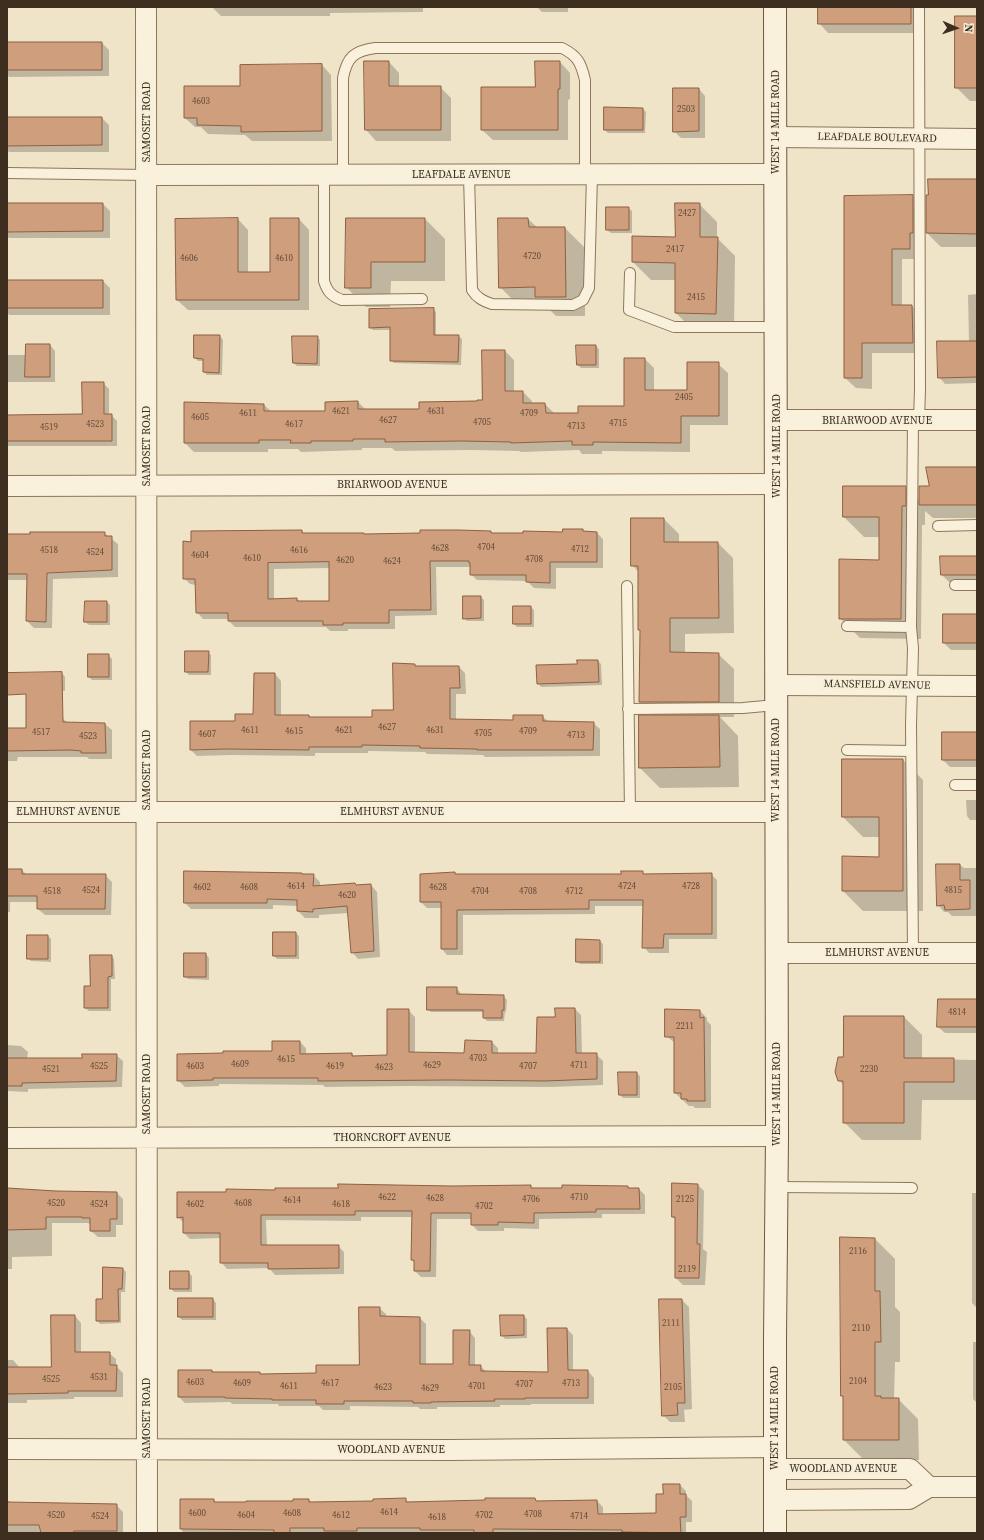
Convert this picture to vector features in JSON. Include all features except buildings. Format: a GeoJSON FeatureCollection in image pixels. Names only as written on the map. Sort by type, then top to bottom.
{"type":"FeatureCollection","features":[{"type":"Feature","properties":{"kind":"main road","name":"WEST 14 MILE ROAD"},"geometry":{"type":"LineString","coordinates":[[775,7],[777,327],[777,1136],[775,1533]]}},
{"type":"Feature","properties":{"kind":"street","name":"SAMOSET ROAD"},"geometry":{"type":"LineString","coordinates":[[146,7],[147,1533]]}},
{"type":"Feature","properties":{"kind":"street","name":"LEAFDALE BOULEVARD"},"geometry":{"type":"LineString","coordinates":[[776,137],[977,139]]}},
{"type":"Feature","properties":{"kind":"street","name":"LEAFDALE AVENUE"},"geometry":{"type":"LineString","coordinates":[[147,175],[776,174]]}},
{"type":"Feature","properties":{"kind":"street","name":"BRIARWOOD AVENUE"},"geometry":{"type":"LineString","coordinates":[[777,420],[977,420]]}},
{"type":"Feature","properties":{"kind":"street","name":"BRIARWOOD AVENUE"},"geometry":{"type":"LineString","coordinates":[[7,486],[777,484]]}},
{"type":"Feature","properties":{"kind":"street","name":"MANSFIELD AVENUE"},"geometry":{"type":"LineString","coordinates":[[776,695],[912,686],[977,686]]}},
{"type":"Feature","properties":{"kind":"street","name":"ELMHURST AVENUE"},"geometry":{"type":"LineString","coordinates":[[7,812],[776,812]]}},
{"type":"Feature","properties":{"kind":"street","name":"ELMHURST AVENUE"},"geometry":{"type":"LineString","coordinates":[[776,953],[977,953]]}},
{"type":"Feature","properties":{"kind":"street","name":"THORNCROFT AVENUE"},"geometry":{"type":"LineString","coordinates":[[7,1138],[777,1136]]}},
{"type":"Feature","properties":{"kind":"street","name":"WOODLAND AVENUE"},"geometry":{"type":"LineString","coordinates":[[7,1449],[450,1450],[775,1447]]}},
{"type":"Feature","properties":{"kind":"street","name":"WOODLAND AVENUE"},"geometry":{"type":"LineString","coordinates":[[775,1468],[910,1469],[929,1487]]}},
{"type":"Feature","properties":{"kind":"street"},"geometry":{"type":"LineString","coordinates":[[775,1500],[909,1499],[929,1487],[977,1487]]}},
{"type":"Feature","properties":{"kind":"lane"},"geometry":{"type":"LineString","coordinates":[[913,953],[911,750],[913,648],[911,626],[916,421],[920,373],[919,7]]}},
{"type":"Feature","properties":{"kind":"lane"},"geometry":{"type":"LineString","coordinates":[[422,299],[342,300],[333,297],[327,290],[324,281],[343,78],[346,66],[353,54],[363,50],[375,48],[562,48],[573,53],[581,66],[585,80],[589,175],[589,288],[583,300],[573,305],[492,304],[483,301],[475,295],[472,290],[469,175]]}},
{"type":"Feature","properties":{"kind":"lane"},"geometry":{"type":"LineString","coordinates":[[7,173],[147,175]]}},
{"type":"Feature","properties":{"kind":"lane"},"geometry":{"type":"LineString","coordinates":[[630,273],[629,310],[674,327],[777,327]]}},
{"type":"Feature","properties":{"kind":"lane"},"geometry":{"type":"LineString","coordinates":[[938,526],[977,525]]}},
{"type":"Feature","properties":{"kind":"lane"},"geometry":{"type":"LineString","coordinates":[[955,585],[977,585]]}},
{"type":"Feature","properties":{"kind":"lane"},"geometry":{"type":"LineString","coordinates":[[627,586],[630,813]]}},
{"type":"Feature","properties":{"kind":"lane"},"geometry":{"type":"LineString","coordinates":[[847,626],[911,626]]}},
{"type":"Feature","properties":{"kind":"lane"},"geometry":{"type":"LineString","coordinates":[[628,709],[743,708],[776,695]]}},
{"type":"Feature","properties":{"kind":"lane"},"geometry":{"type":"LineString","coordinates":[[847,750],[911,750]]}},
{"type":"Feature","properties":{"kind":"lane"},"geometry":{"type":"LineString","coordinates":[[955,785],[977,785]]}},
{"type":"Feature","properties":{"kind":"lane"},"geometry":{"type":"LineString","coordinates":[[776,1187],[912,1188]]}}]}
